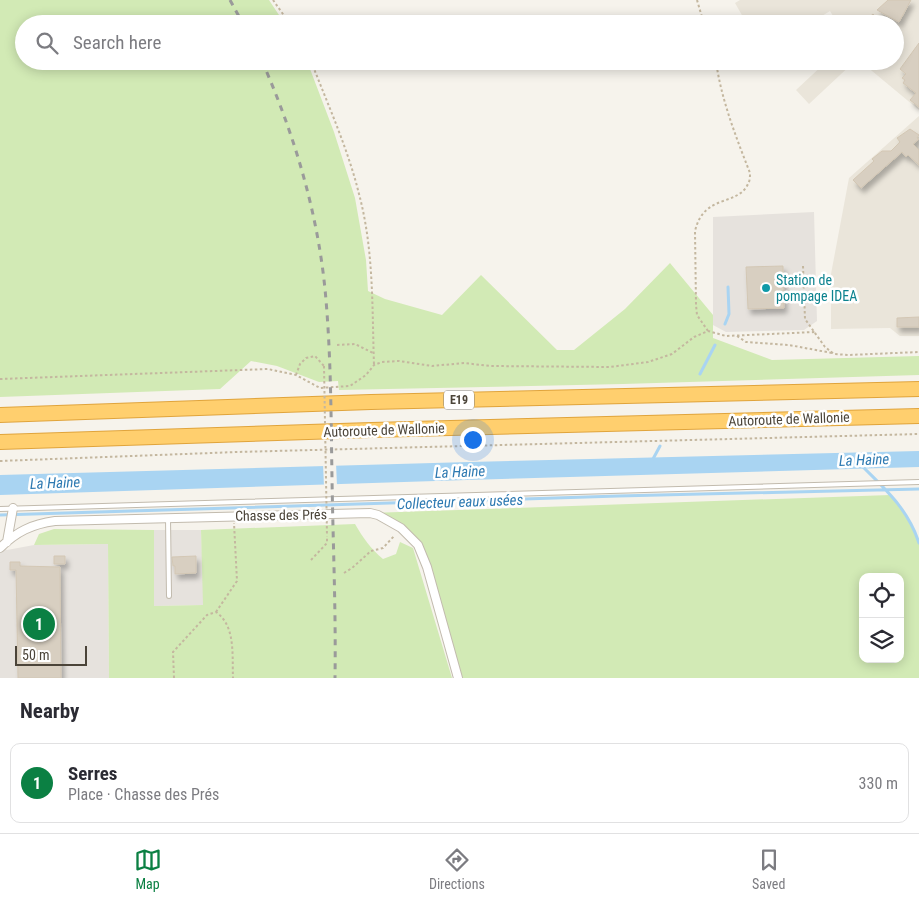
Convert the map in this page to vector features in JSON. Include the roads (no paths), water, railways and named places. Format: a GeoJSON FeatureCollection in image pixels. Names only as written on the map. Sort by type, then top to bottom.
{"type":"FeatureCollection","features":[{"type":"Feature","properties":{"kind":"highway","name":"Autoroute de Wallonie"},"geometry":{"type":"LineString","coordinates":[[0,415],[371,402],[919,388]]}},
{"type":"Feature","properties":{"kind":"highway","name":"Autoroute de Wallonie"},"geometry":{"type":"LineString","coordinates":[[0,442],[371,430],[919,416]]}},
{"type":"Feature","properties":{"kind":"street"},"geometry":{"type":"LineString","coordinates":[[3,545],[13,508]]}},
{"type":"Feature","properties":{"kind":"street","name":"Chasse des Prés"},"geometry":{"type":"LineString","coordinates":[[3,545],[24,529],[44,522],[370,513],[378,515],[401,528],[418,544],[427,567],[458,678]]}},
{"type":"Feature","properties":{"kind":"lane"},"geometry":{"type":"LineString","coordinates":[[0,509],[919,482]]}},
{"type":"Feature","properties":{"kind":"lane"},"geometry":{"type":"LineString","coordinates":[[168,518],[170,596]]}},
{"type":"Feature","properties":{"kind":"water","name":"La Haine"},"geometry":{"type":"Polygon","coordinates":[[[919,451],[919,467],[0,495],[0,475],[919,451]]]}},
{"type":"Feature","properties":{"kind":"waterway"},"geometry":{"type":"LineString","coordinates":[[725,324],[729,314],[728,287]]}},
{"type":"Feature","properties":{"kind":"waterway"},"geometry":{"type":"LineString","coordinates":[[700,374],[715,345]]}},
{"type":"Feature","properties":{"kind":"waterway"},"geometry":{"type":"LineString","coordinates":[[653,459],[660,446]]}},
{"type":"Feature","properties":{"kind":"waterway","name":"La Haine"},"geometry":{"type":"LineString","coordinates":[[862,466],[888,492],[902,510],[909,520],[919,543]]}},
{"type":"Feature","properties":{"kind":"waterway","name":"Collecteur eaux usées"},"geometry":{"type":"LineString","coordinates":[[0,515],[618,496],[919,489]]}},
{"type":"Feature","properties":{"kind":"railway"},"geometry":{"type":"LineString","coordinates":[[230,0],[238,15]]}},
{"type":"Feature","properties":{"kind":"railway"},"geometry":{"type":"LineString","coordinates":[[266,70],[294,144],[310,201],[325,289],[330,384],[335,678]]}},
{"type":"Feature","properties":{"kind":"place","name":"Station de pompage IDEA"},"geometry":{"type":"Point","coordinates":[766,288]}},
{"type":"Feature","properties":{"kind":"place","name":"Serres"},"geometry":{"type":"Point","coordinates":[39,624]}}]}
